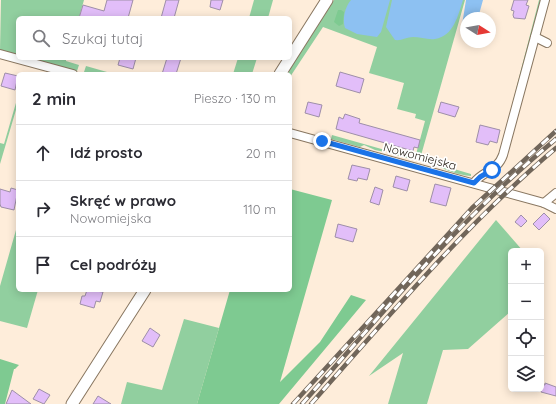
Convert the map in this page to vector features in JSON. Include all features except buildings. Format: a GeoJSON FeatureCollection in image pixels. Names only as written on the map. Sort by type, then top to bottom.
{"type":"FeatureCollection","features":[{"type":"Feature","properties":{"kind":"street"},"geometry":{"type":"LineString","coordinates":[[292,55],[327,0]]}},
{"type":"Feature","properties":{"kind":"street"},"geometry":{"type":"LineString","coordinates":[[474,183],[480,177],[492,170],[502,159],[545,0]]}},
{"type":"Feature","properties":{"kind":"street"},"geometry":{"type":"LineString","coordinates":[[535,37],[546,43]]}},
{"type":"Feature","properties":{"kind":"street"},"geometry":{"type":"LineString","coordinates":[[0,54],[16,58]]}},
{"type":"Feature","properties":{"kind":"street"},"geometry":{"type":"LineString","coordinates":[[22,60],[66,72]]}},
{"type":"Feature","properties":{"kind":"street"},"geometry":{"type":"LineString","coordinates":[[281,72],[289,60]]}},
{"type":"Feature","properties":{"kind":"street","name":"Nowomiejska"},"geometry":{"type":"LineString","coordinates":[[292,134],[544,203],[556,209]]}},
{"type":"Feature","properties":{"kind":"street"},"geometry":{"type":"LineString","coordinates":[[544,203],[556,193]]}},
{"type":"Feature","properties":{"kind":"street"},"geometry":{"type":"LineString","coordinates":[[72,404],[143,292]]}},
{"type":"Feature","properties":{"kind":"green space"},"geometry":{"type":"Polygon","coordinates":[[[1,0],[84,0],[80,16],[16,16],[16,54],[0,50],[1,0]]]}},
{"type":"Feature","properties":{"kind":"green space"},"geometry":{"type":"Polygon","coordinates":[[[254,0],[273,0],[269,16],[250,16],[254,0]]]}},
{"type":"Feature","properties":{"kind":"green space"},"geometry":{"type":"Polygon","coordinates":[[[334,0],[465,0],[462,12],[460,12],[460,18],[420,159],[471,174],[471,176],[390,153],[391,145],[393,145],[391,152],[415,158],[425,121],[415,118],[416,114],[397,109],[404,83],[369,73],[377,47],[323,27],[292,74],[292,72],[288,72],[334,0]]]}},
{"type":"Feature","properties":{"kind":"green space"},"geometry":{"type":"Polygon","coordinates":[[[539,0],[542,0],[501,154],[499,155],[539,0]]]}},
{"type":"Feature","properties":{"kind":"green space"},"geometry":{"type":"Polygon","coordinates":[[[338,10],[344,12],[343,24],[339,26],[334,22],[338,10]]]}},
{"type":"Feature","properties":{"kind":"green space"},"geometry":{"type":"Polygon","coordinates":[[[36,60],[66,60],[79,65],[77,71],[36,60]]]}},
{"type":"Feature","properties":{"kind":"green space"},"geometry":{"type":"Polygon","coordinates":[[[237,60],[256,60],[253,72],[234,72],[237,60]]]}},
{"type":"Feature","properties":{"kind":"green space"},"geometry":{"type":"Polygon","coordinates":[[[86,66],[107,72],[84,72],[86,66]]]}},
{"type":"Feature","properties":{"kind":"green space"},"geometry":{"type":"Polygon","coordinates":[[[16,103],[16,110],[0,164],[0,143],[4,144],[16,103]]]}},
{"type":"Feature","properties":{"kind":"green space"},"geometry":{"type":"Polygon","coordinates":[[[332,135],[385,150],[385,152],[375,150],[364,145],[360,147],[331,139],[332,135]]]}},
{"type":"Feature","properties":{"kind":"green space"},"geometry":{"type":"Polygon","coordinates":[[[292,190],[332,200],[280,382],[320,342],[351,295],[366,300],[279,404],[197,404],[229,292],[292,292],[292,190]]]}},
{"type":"Feature","properties":{"kind":"green space"},"geometry":{"type":"Polygon","coordinates":[[[496,220],[520,248],[508,248],[508,314],[468,349],[443,350],[427,404],[388,404],[403,353],[369,376],[496,220]]]}},
{"type":"Feature","properties":{"kind":"green space"},"geometry":{"type":"Polygon","coordinates":[[[16,230],[16,292],[37,292],[27,328],[0,321],[0,286],[16,230]]]}},
{"type":"Feature","properties":{"kind":"green space"},"geometry":{"type":"Polygon","coordinates":[[[184,319],[219,328],[197,404],[121,404],[127,382],[162,390],[184,319]]]}},
{"type":"Feature","properties":{"kind":"green space"},"geometry":{"type":"Polygon","coordinates":[[[0,359],[19,365],[14,369],[5,404],[0,404],[0,359]]]}},
{"type":"Feature","properties":{"kind":"water"},"geometry":{"type":"Polygon","coordinates":[[[351,0],[390,0],[381,32],[377,37],[357,34],[345,28],[345,13],[351,0]]]}},
{"type":"Feature","properties":{"kind":"water"},"geometry":{"type":"Polygon","coordinates":[[[392,0],[463,0],[457,18],[447,34],[435,39],[413,37],[395,40],[386,27],[392,0]]]}},
{"type":"Feature","properties":{"kind":"water"},"geometry":{"type":"Polygon","coordinates":[[[466,0],[483,0],[480,12],[464,12],[466,0]]]}},
{"type":"Feature","properties":{"kind":"railway"},"geometry":{"type":"LineString","coordinates":[[293,404],[472,208],[556,131]]}},
{"type":"Feature","properties":{"kind":"railway"},"geometry":{"type":"LineString","coordinates":[[302,404],[455,233],[521,169],[556,139]]}},
{"type":"Feature","properties":{"kind":"railway"},"geometry":{"type":"LineString","coordinates":[[311,404],[399,304],[459,239],[523,177],[556,148]]}},
{"type":"Feature","properties":{"kind":"route"},"geometry":{"type":"LineString","coordinates":[[322,141],[474,183],[477,179],[492,170]]}}]}
